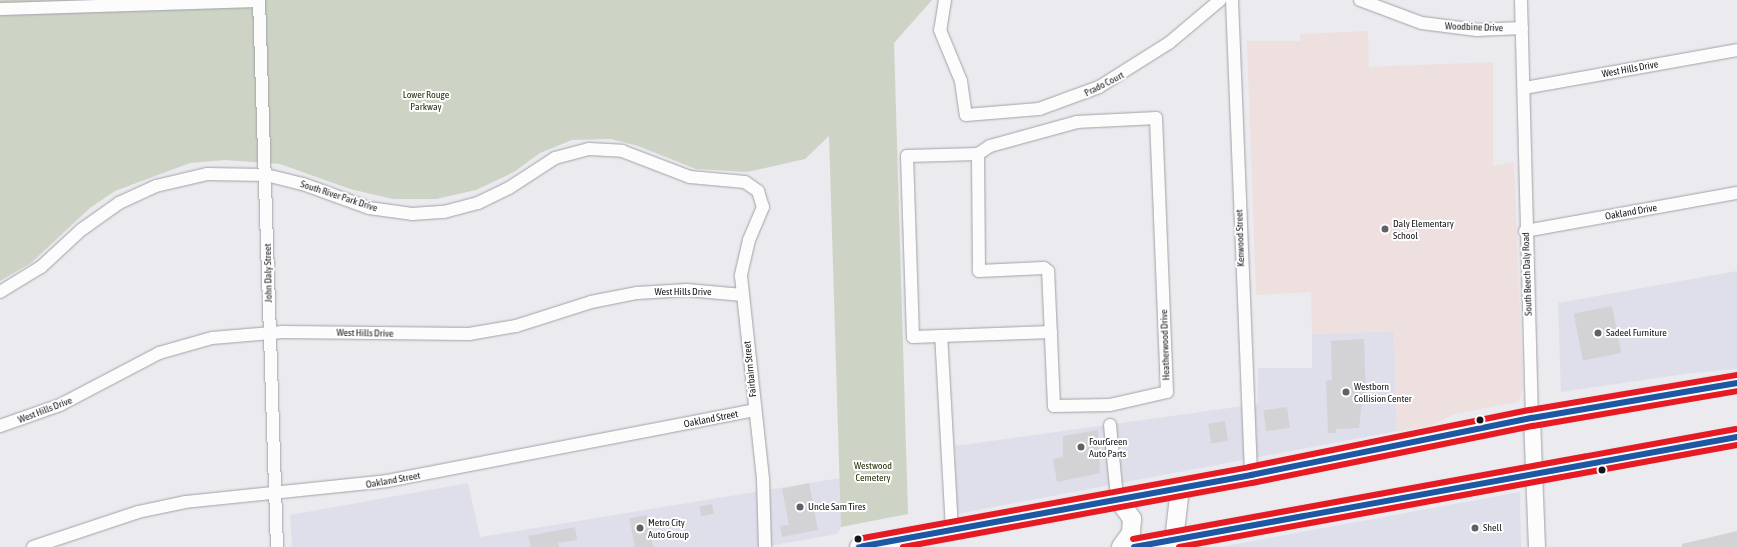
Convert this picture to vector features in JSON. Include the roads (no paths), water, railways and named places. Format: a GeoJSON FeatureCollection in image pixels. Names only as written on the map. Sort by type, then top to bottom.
{"type":"FeatureCollection","features":[{"type":"Feature","properties":{"kind":"main road"},"geometry":{"type":"LineString","coordinates":[[859,547],[879,545],[1117,498],[1251,475],[1532,418],[1737,383]]}},
{"type":"Feature","properties":{"kind":"main road","name":"South Beech Daly Road"},"geometry":{"type":"LineString","coordinates":[[1532,418],[1537,547]]}},
{"type":"Feature","properties":{"kind":"main road"},"geometry":{"type":"LineString","coordinates":[[1134,547],[1535,476],[1737,437]]}},
{"type":"Feature","properties":{"kind":"main road"},"geometry":{"type":"LineString","coordinates":[[1174,540],[1180,488]]}},
{"type":"Feature","properties":{"kind":"main road"},"geometry":{"type":"LineString","coordinates":[[1117,498],[1132,519],[1131,533],[1121,547]]}},
{"type":"Feature","properties":{"kind":"street"},"geometry":{"type":"LineString","coordinates":[[0,9],[259,0]]}},
{"type":"Feature","properties":{"kind":"street","name":"John Daly Street"},"geometry":{"type":"LineString","coordinates":[[259,0],[278,547]]}},
{"type":"Feature","properties":{"kind":"street","name":"Prado Court"},"geometry":{"type":"LineString","coordinates":[[945,0],[940,30],[961,81],[966,115],[1039,109],[1093,90],[1135,67],[1169,43],[1220,0]]}},
{"type":"Feature","properties":{"kind":"street","name":"Kenwood Street"},"geometry":{"type":"LineString","coordinates":[[1232,0],[1251,475]]}},
{"type":"Feature","properties":{"kind":"street","name":"Woodbine Drive"},"geometry":{"type":"LineString","coordinates":[[1360,0],[1396,16],[1429,25],[1477,30],[1522,28]]}},
{"type":"Feature","properties":{"kind":"street","name":"South Beech Daly Road"},"geometry":{"type":"LineString","coordinates":[[1521,0],[1532,418]]}},
{"type":"Feature","properties":{"kind":"street","name":"West Hills Drive"},"geometry":{"type":"LineString","coordinates":[[1524,88],[1737,50]]}},
{"type":"Feature","properties":{"kind":"street","name":"Heatherwood Drive"},"geometry":{"type":"LineString","coordinates":[[941,336],[913,337],[907,156],[978,154],[990,146],[1077,122],[1156,118],[1167,392],[1110,405],[1054,406],[1048,270],[1044,268],[979,271],[978,154]]}},
{"type":"Feature","properties":{"kind":"street","name":"South River Park Drive"},"geometry":{"type":"LineString","coordinates":[[0,292],[41,267],[97,217],[142,191],[207,174],[266,175],[303,184],[369,208],[393,213],[431,213],[463,207],[492,197],[560,156],[606,149],[622,152],[690,177],[746,182],[760,195]]}},
{"type":"Feature","properties":{"kind":"street","name":"Oakland Drive"},"geometry":{"type":"LineString","coordinates":[[1526,231],[1737,193]]}},
{"type":"Feature","properties":{"kind":"street","name":"Fairbairn Street"},"geometry":{"type":"LineString","coordinates":[[760,195],[761,216],[749,240],[743,262],[743,295],[763,480],[765,547]]}},
{"type":"Feature","properties":{"kind":"street","name":"West Hills Drive"},"geometry":{"type":"LineString","coordinates":[[0,426],[60,405],[144,359],[175,347],[212,338],[270,333],[469,334],[516,326],[591,302],[637,293],[687,290],[743,295]]}},
{"type":"Feature","properties":{"kind":"street"},"geometry":{"type":"LineString","coordinates":[[952,530],[941,336],[1051,332]]}},
{"type":"Feature","properties":{"kind":"street","name":"Oakland Street"},"geometry":{"type":"LineString","coordinates":[[33,547],[161,506],[217,497],[275,493],[387,481],[755,410]]}},
{"type":"Feature","properties":{"kind":"street"},"geometry":{"type":"LineString","coordinates":[[1110,425],[1117,498]]}},
{"type":"Feature","properties":{"kind":"place","name":"Daly Elementary School"},"geometry":{"type":"Point","coordinates":[1385,229]}},
{"type":"Feature","properties":{"kind":"place","name":"Sadeel Furniture"},"geometry":{"type":"Point","coordinates":[1598,333]}},
{"type":"Feature","properties":{"kind":"place","name":"Westborn Collision Center"},"geometry":{"type":"Point","coordinates":[1346,392]}},
{"type":"Feature","properties":{"kind":"place","name":"FourGreen Auto Parts"},"geometry":{"type":"Point","coordinates":[1081,447]}},
{"type":"Feature","properties":{"kind":"place","name":"Uncle Sam Tires"},"geometry":{"type":"Point","coordinates":[800,507]}},
{"type":"Feature","properties":{"kind":"place","name":"Metro City Auto Group"},"geometry":{"type":"Point","coordinates":[640,528]}},
{"type":"Feature","properties":{"kind":"place","name":"Shell"},"geometry":{"type":"Point","coordinates":[1475,528]}},
{"type":"Feature","properties":{"kind":"park label","name":"Lower Rouge Parkway"},"geometry":{"type":"Point","coordinates":[426,100]}},
{"type":"Feature","properties":{"kind":"park label","name":"Westwood Cemetery"},"geometry":{"type":"Point","coordinates":[873,470]}}]}
